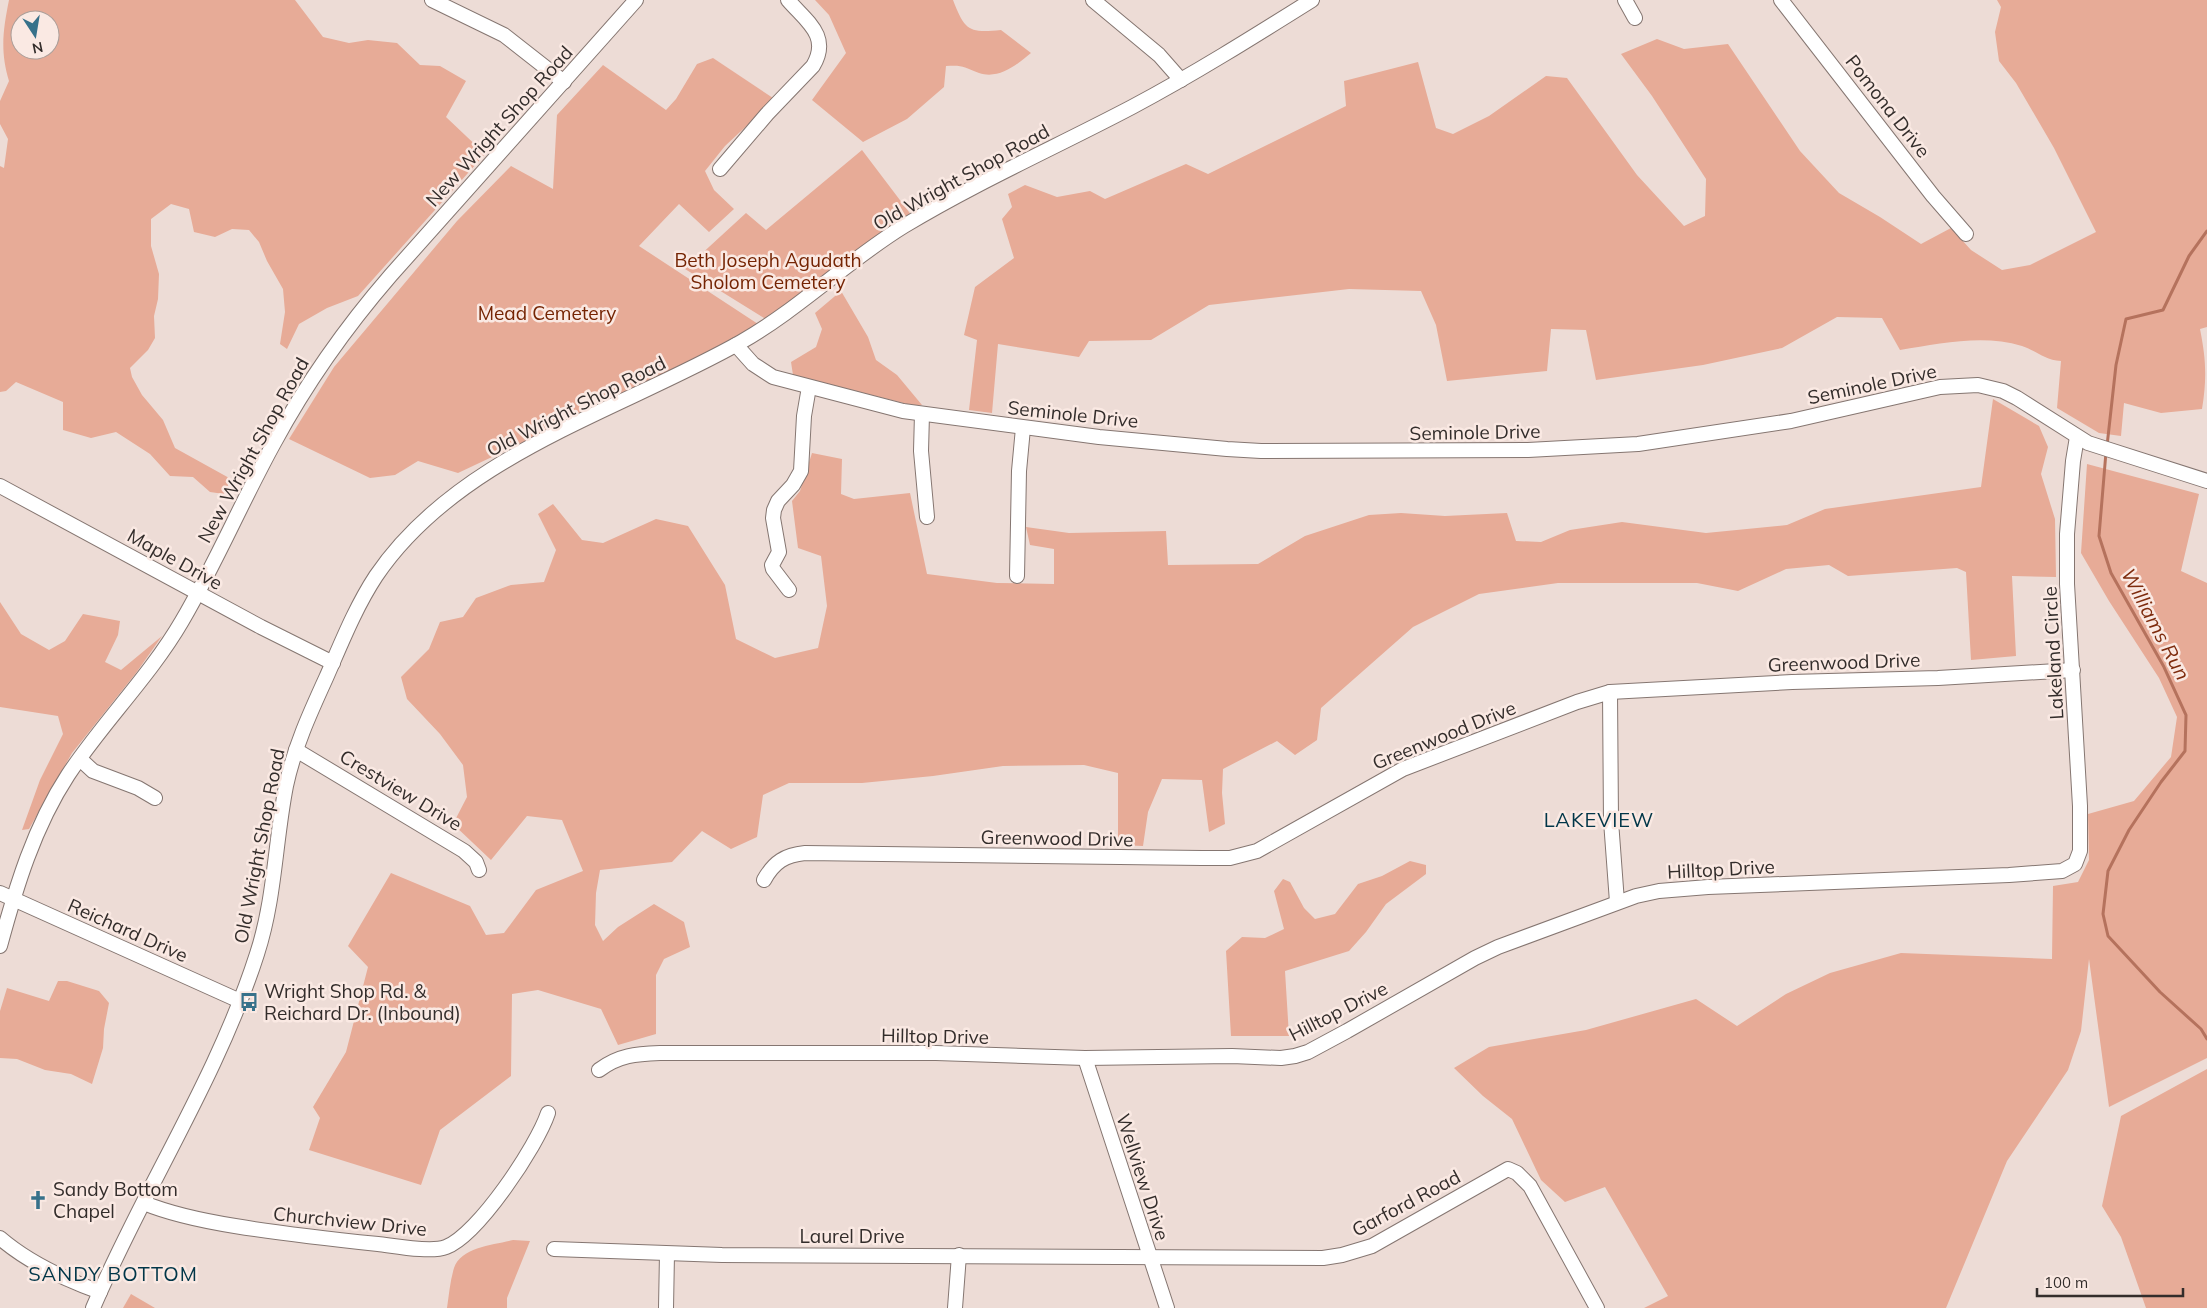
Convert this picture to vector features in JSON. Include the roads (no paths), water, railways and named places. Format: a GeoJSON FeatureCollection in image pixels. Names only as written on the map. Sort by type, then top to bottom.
{"type":"FeatureCollection","features":[{"type":"Feature","properties":{"kind":"street"},"geometry":{"type":"LineString","coordinates":[[432,0],[504,35],[564,82]]}},
{"type":"Feature","properties":{"kind":"street","name":"New Wright Shop Road"},"geometry":{"type":"LineString","coordinates":[[0,946],[31,848],[47,811],[80,759],[157,659],[182,620],[274,443],[295,406],[336,344],[362,309],[636,0]]}},
{"type":"Feature","properties":{"kind":"street"},"geometry":{"type":"LineString","coordinates":[[720,169],[767,114],[813,66],[817,58],[820,43],[818,34],[788,0]]}},
{"type":"Feature","properties":{"kind":"street"},"geometry":{"type":"LineString","coordinates":[[1093,0],[1159,55],[1181,80]]}},
{"type":"Feature","properties":{"kind":"street","name":"Old Wright Shop Road"},"geometry":{"type":"LineString","coordinates":[[93,1308],[216,1059],[259,950],[268,918],[287,782],[296,750],[356,611],[386,563],[422,524],[468,485],[526,449],[736,345],[767,326],[902,228],[1181,80],[1312,0]]}},
{"type":"Feature","properties":{"kind":"street"},"geometry":{"type":"LineString","coordinates":[[1625,0],[1635,18]]}},
{"type":"Feature","properties":{"kind":"street","name":"Pomona Drive"},"geometry":{"type":"LineString","coordinates":[[1781,0],[1934,196],[1966,234]]}},
{"type":"Feature","properties":{"kind":"street","name":"Seminole Drive"},"geometry":{"type":"LineString","coordinates":[[736,345],[761,370],[773,377],[861,402],[922,414],[1023,428],[1252,450],[1315,452],[1584,449],[1685,438],[1771,424],[1853,408],[1940,387],[1959,385],[1984,386],[2003,391],[2034,408],[2077,437],[2096,446],[2207,481]]}},
{"type":"Feature","properties":{"kind":"street"},"geometry":{"type":"LineString","coordinates":[[789,590],[772,565],[779,552],[773,518],[778,501],[793,485],[801,471],[804,416],[809,387]]}},
{"type":"Feature","properties":{"kind":"street"},"geometry":{"type":"LineString","coordinates":[[922,414],[921,451],[927,517]]}},
{"type":"Feature","properties":{"kind":"street"},"geometry":{"type":"LineString","coordinates":[[1017,576],[1019,471],[1023,428]]}},
{"type":"Feature","properties":{"kind":"street","name":"Lakeland Circle"},"geometry":{"type":"LineString","coordinates":[[2074,865],[2080,851],[2080,833],[2066,534],[2077,437]]}},
{"type":"Feature","properties":{"kind":"street","name":"Maple Drive"},"geometry":{"type":"LineString","coordinates":[[0,486],[197,593],[333,663]]}},
{"type":"Feature","properties":{"kind":"street","name":"Greenwood Drive"},"geometry":{"type":"LineString","coordinates":[[764,880],[776,863],[783,858],[805,853],[1192,858],[1244,856],[1266,846],[1403,769],[1576,702],[1610,692],[1792,682],[1966,677],[2073,670]]}},
{"type":"Feature","properties":{"kind":"street"},"geometry":{"type":"LineString","coordinates":[[1610,692],[1611,821],[1617,902]]}},
{"type":"Feature","properties":{"kind":"street","name":"Crestview Drive"},"geometry":{"type":"LineString","coordinates":[[296,750],[464,851],[476,862],[479,870]]}},
{"type":"Feature","properties":{"kind":"street"},"geometry":{"type":"LineString","coordinates":[[80,759],[93,771],[138,788],[155,798]]}},
{"type":"Feature","properties":{"kind":"street","name":"Hilltop Drive"},"geometry":{"type":"LineString","coordinates":[[600,1070],[621,1056],[660,1053],[936,1053],[1085,1058],[1232,1056],[1281,1058],[1308,1052],[1498,947],[1617,902],[1659,891],[1682,888],[2062,872],[2074,865]]}},
{"type":"Feature","properties":{"kind":"street","name":"Reichard Drive"},"geometry":{"type":"LineString","coordinates":[[0,893],[240,1001]]}},
{"type":"Feature","properties":{"kind":"street","name":"Wellview Drive"},"geometry":{"type":"LineString","coordinates":[[1085,1058],[1166,1308]]}},
{"type":"Feature","properties":{"kind":"street","name":"Churchview Drive"},"geometry":{"type":"LineString","coordinates":[[144,1203],[160,1210],[204,1221],[287,1235],[400,1246],[445,1248],[464,1234],[504,1189],[532,1147],[548,1113]]}},
{"type":"Feature","properties":{"kind":"street","name":"Garford Road"},"geometry":{"type":"LineString","coordinates":[[1150,1257],[1315,1258],[1342,1255],[1372,1246],[1503,1171],[1512,1170],[1525,1179],[1530,1186],[1597,1308]]}},
{"type":"Feature","properties":{"kind":"street"},"geometry":{"type":"LineString","coordinates":[[0,1238],[22,1255],[46,1269],[100,1292]]}},
{"type":"Feature","properties":{"kind":"street","name":"Laurel Drive"},"geometry":{"type":"LineString","coordinates":[[554,1248],[667,1254],[1150,1257]]}},
{"type":"Feature","properties":{"kind":"street"},"geometry":{"type":"LineString","coordinates":[[666,1308],[667,1254]]}},
{"type":"Feature","properties":{"kind":"street"},"geometry":{"type":"LineString","coordinates":[[955,1308],[959,1256]]}},
{"type":"Feature","properties":{"kind":"waterway","name":"Williams Run"},"geometry":{"type":"LineString","coordinates":[[2107,446],[2116,365],[2126,319],[2163,310],[2189,256],[2207,231]]}},
{"type":"Feature","properties":{"kind":"waterway","name":"Williams Run"},"geometry":{"type":"LineString","coordinates":[[2106,452],[2099,536],[2111,573],[2164,667],[2186,715],[2185,751],[2161,782],[2129,830],[2108,871],[2103,914],[2108,936],[2160,992],[2201,1029],[2207,1039]]}},
{"type":"Feature","properties":{"kind":"place","name":"Wright Shop Rd. & Reichard Dr. (Inbound)"},"geometry":{"type":"Point","coordinates":[249,1002]}},
{"type":"Feature","properties":{"kind":"place","name":"Sandy Bottom Chapel"},"geometry":{"type":"Point","coordinates":[38,1200]}},
{"type":"Feature","properties":{"kind":"district","name":"LAKEVIEW"},"geometry":{"type":"Point","coordinates":[1599,819]}},
{"type":"Feature","properties":{"kind":"district","name":"SANDY BOTTOM"},"geometry":{"type":"Point","coordinates":[113,1273]}},
{"type":"Feature","properties":{"kind":"park label","name":"Beth Joseph Agudath Sholom Cemetery"},"geometry":{"type":"Point","coordinates":[768,271]}},
{"type":"Feature","properties":{"kind":"park label","name":"Mead Cemetery"},"geometry":{"type":"Point","coordinates":[547,313]}}]}
